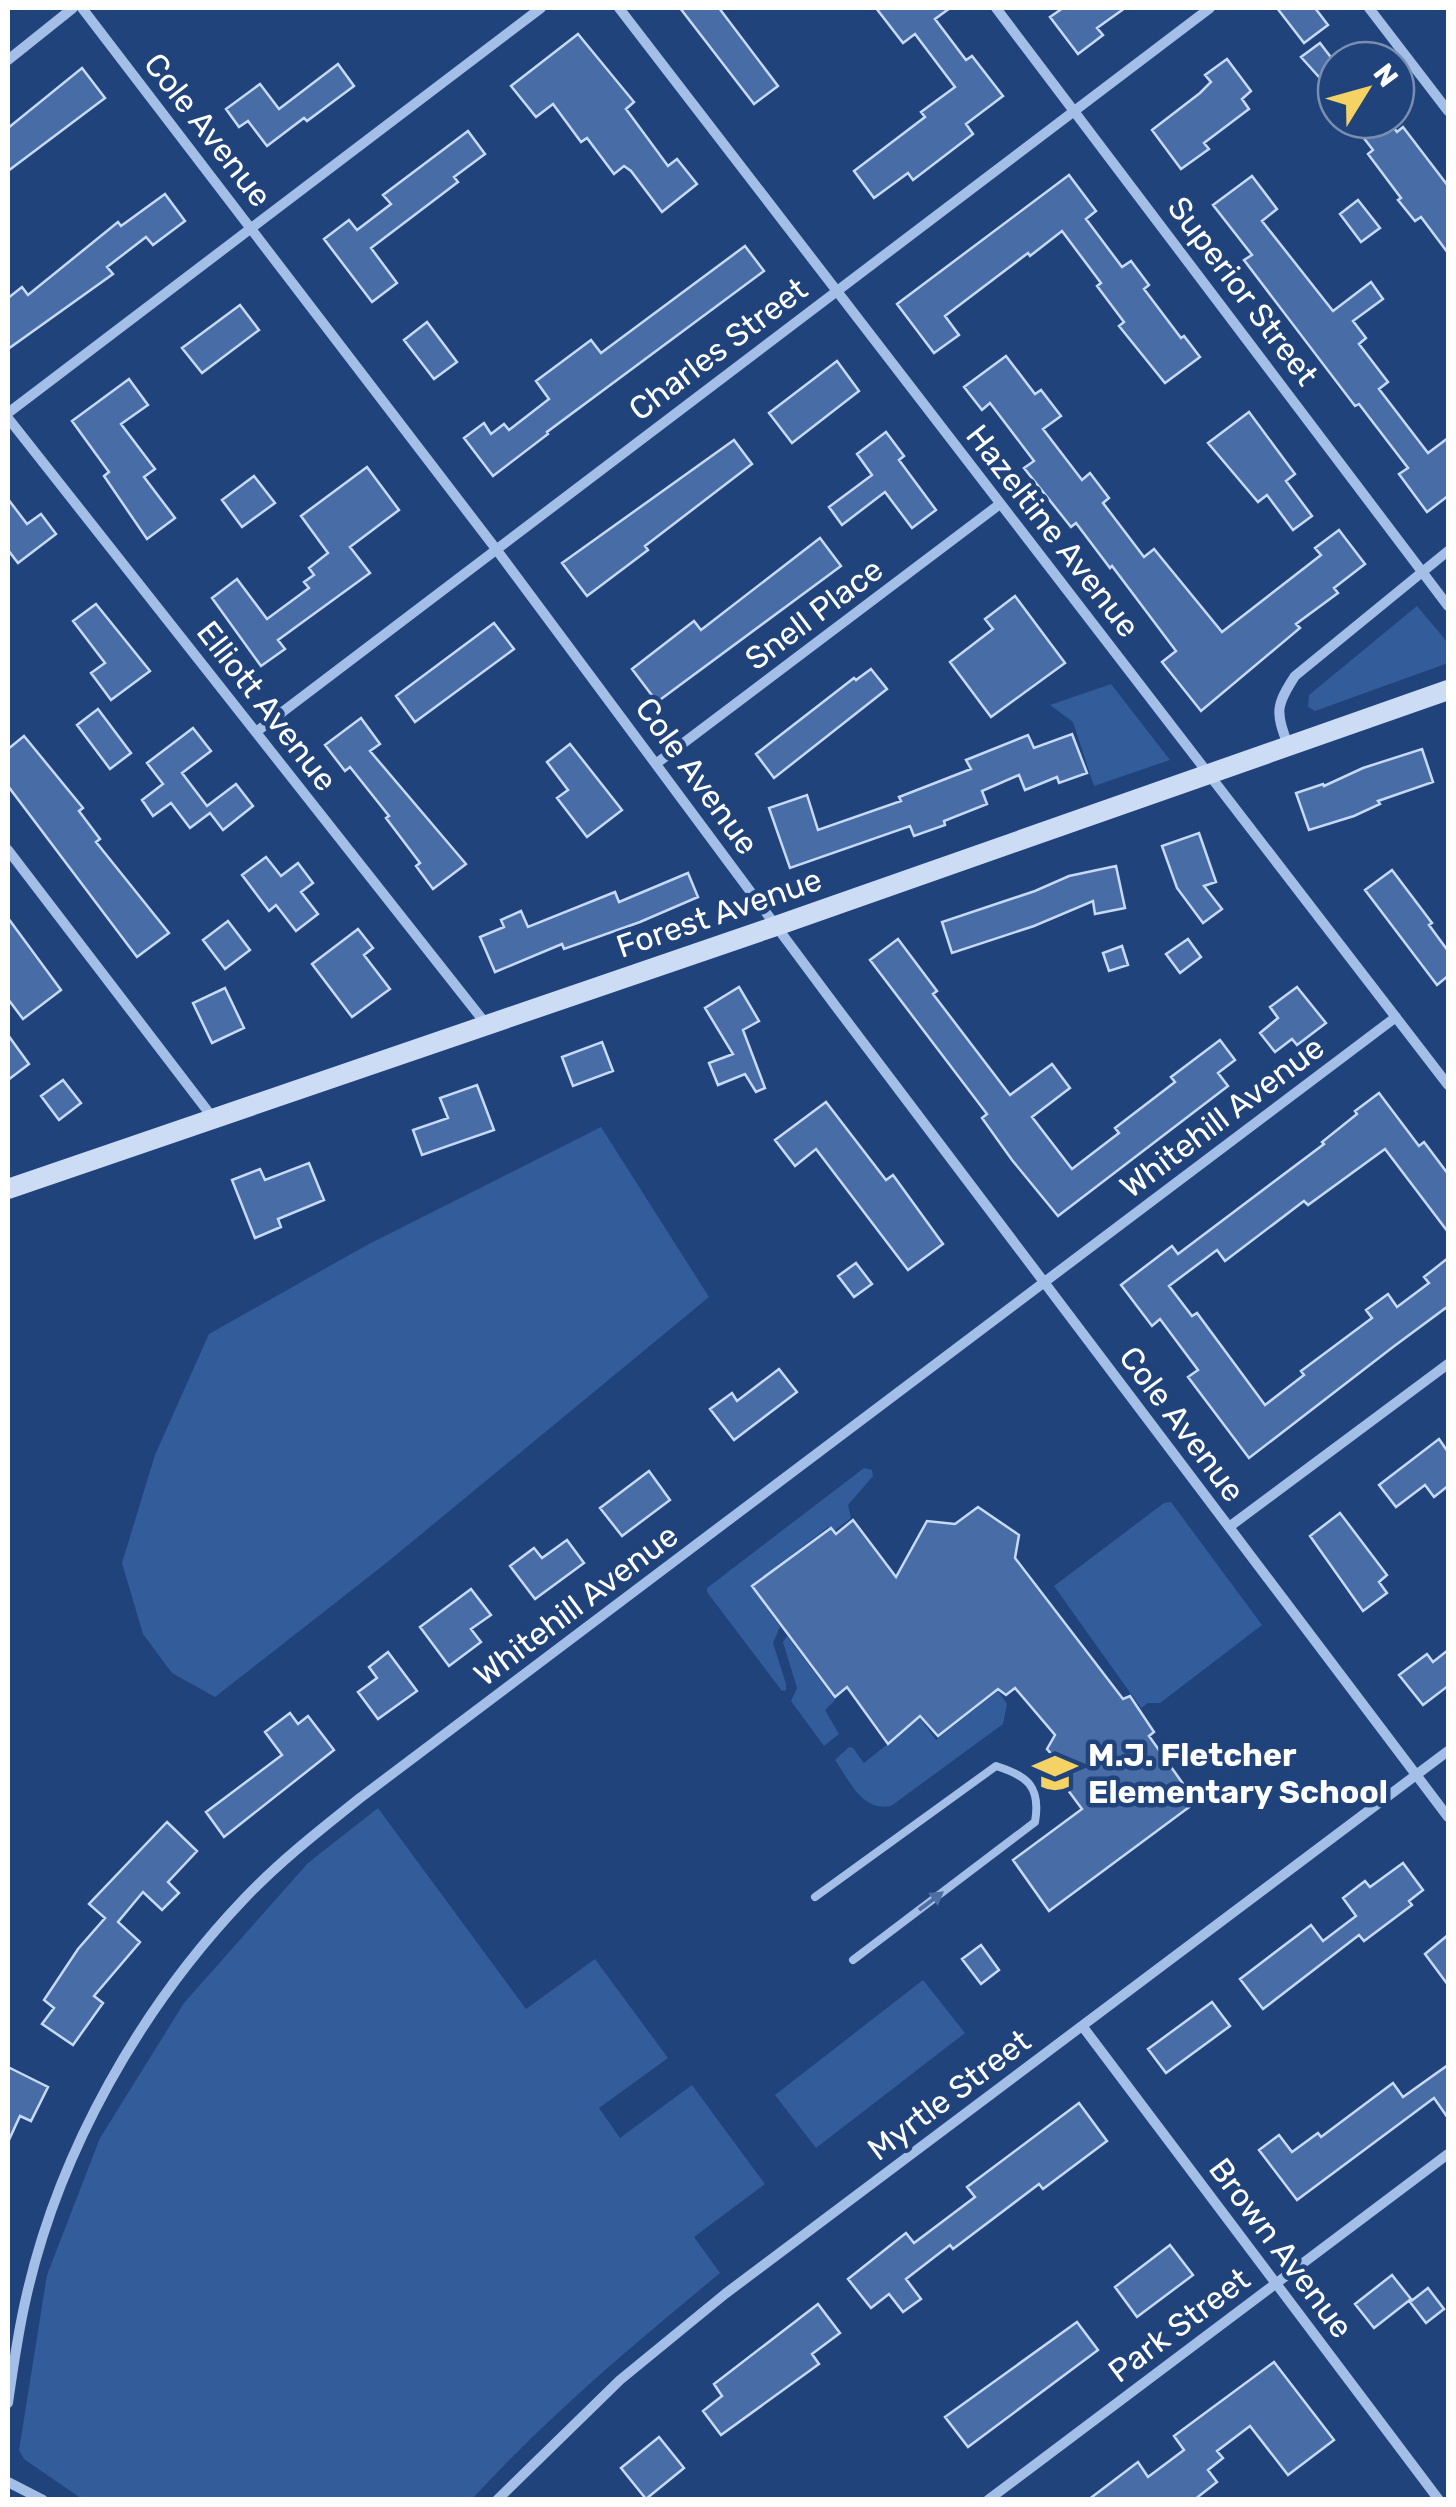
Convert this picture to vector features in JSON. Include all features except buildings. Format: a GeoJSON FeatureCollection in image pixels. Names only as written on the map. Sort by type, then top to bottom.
{"type":"FeatureCollection","features":[{"type":"Feature","properties":{"kind":"main road","name":"Forest Avenue"},"geometry":{"type":"LineString","coordinates":[[8,1188],[776,926],[1448,690]]}},
{"type":"Feature","properties":{"kind":"street"},"geometry":{"type":"LineString","coordinates":[[8,60],[73,8]]}},
{"type":"Feature","properties":{"kind":"street","name":"Cole Avenue"},"geometry":{"type":"LineString","coordinates":[[82,8],[658,763],[776,926],[1448,1818]]}},
{"type":"Feature","properties":{"kind":"street"},"geometry":{"type":"LineString","coordinates":[[8,416],[541,8]]}},
{"type":"Feature","properties":{"kind":"street","name":"Hazeltine Avenue"},"geometry":{"type":"LineString","coordinates":[[619,8],[1448,1085]]}},
{"type":"Feature","properties":{"kind":"street","name":"Superior Street"},"geometry":{"type":"LineString","coordinates":[[996,8],[1448,606]]}},
{"type":"Feature","properties":{"kind":"street","name":"Charles Street"},"geometry":{"type":"LineString","coordinates":[[256,732],[1210,8]]}},
{"type":"Feature","properties":{"kind":"street"},"geometry":{"type":"LineString","coordinates":[[1369,8],[1448,111]]}},
{"type":"Feature","properties":{"kind":"street","name":"Elliott Avenue"},"geometry":{"type":"LineString","coordinates":[[8,416],[486,1024]]}},
{"type":"Feature","properties":{"kind":"street","name":"Snell Place"},"geometry":{"type":"LineString","coordinates":[[658,763],[1000,504]]}},
{"type":"Feature","properties":{"kind":"street"},"geometry":{"type":"LineString","coordinates":[[1288,744],[1278,719],[1280,699],[1295,676],[1448,551]]}},
{"type":"Feature","properties":{"kind":"street"},"geometry":{"type":"LineString","coordinates":[[8,850],[213,1118]]}},
{"type":"Feature","properties":{"kind":"street","name":"Whitehill Avenue"},"geometry":{"type":"LineString","coordinates":[[8,2403],[26,2296],[44,2235],[85,2132],[140,2032],[245,1898],[360,1798],[1396,1017]]}},
{"type":"Feature","properties":{"kind":"street"},"geometry":{"type":"LineString","coordinates":[[1229,1528],[1448,1364]]}},
{"type":"Feature","properties":{"kind":"street","name":"Myrtle Street"},"geometry":{"type":"LineString","coordinates":[[497,2500],[651,2352],[1448,1751]]}},
{"type":"Feature","properties":{"kind":"street","name":"Brown Avenue"},"geometry":{"type":"LineString","coordinates":[[1083,2026],[1439,2500]]}},
{"type":"Feature","properties":{"kind":"street","name":"Park Street"},"geometry":{"type":"LineString","coordinates":[[988,2500],[1448,2154]]}},
{"type":"Feature","properties":{"kind":"street"},"geometry":{"type":"LineString","coordinates":[[8,2482],[43,2500]]}},
{"type":"Feature","properties":{"kind":"lane"},"geometry":{"type":"LineString","coordinates":[[814,1898],[996,1766],[1017,1772],[1032,1786],[1038,1802],[1035,1822],[853,1960]]}},
{"type":"Feature","properties":{"kind":"shaded area"},"geometry":{"type":"Polygon","coordinates":[[[1417,606],[1448,643],[1448,663],[1315,711],[1308,707],[1309,695],[1417,606]]]}},
{"type":"Feature","properties":{"kind":"shaded area"},"geometry":{"type":"Polygon","coordinates":[[[1111,684],[1170,760],[1094,786],[1073,722],[1050,705],[1111,684]]]}},
{"type":"Feature","properties":{"kind":"shaded area"},"geometry":{"type":"Polygon","coordinates":[[[601,1127],[709,1297],[385,1564],[215,1697],[172,1673],[143,1634],[122,1563],[155,1455],[209,1334],[367,1245],[601,1127]]]}},
{"type":"Feature","properties":{"kind":"shaded area"},"geometry":{"type":"Polygon","coordinates":[[[864,1468],[872,1470],[873,1476],[848,1505],[851,1518],[834,1531],[828,1527],[751,1586],[780,1627],[773,1643],[786,1684],[782,1691],[707,1588],[864,1468]]]}},
{"type":"Feature","properties":{"kind":"shaded area"},"geometry":{"type":"Polygon","coordinates":[[[1171,1502],[1262,1625],[1160,1703],[1148,1703],[1141,1708],[1054,1586],[1164,1503],[1171,1502]]]}},
{"type":"Feature","properties":{"kind":"shaded area"},"geometry":{"type":"Polygon","coordinates":[[[787,1636],[835,1700],[825,1710],[839,1734],[824,1746],[791,1701],[797,1688],[783,1642],[787,1636]]]}},
{"type":"Feature","properties":{"kind":"shaded area"},"geometry":{"type":"Polygon","coordinates":[[[998,1691],[1007,1704],[1003,1724],[891,1806],[881,1807],[864,1799],[835,1760],[849,1747],[864,1763],[920,1718],[936,1740],[998,1691]]]}},
{"type":"Feature","properties":{"kind":"shaded area"},"geometry":{"type":"Polygon","coordinates":[[[378,1808],[526,2009],[595,1959],[668,2058],[599,2108],[620,2138],[692,2085],[765,2184],[694,2237],[720,2273],[561,2410],[472,2499],[82,2499],[24,2459],[19,2450],[47,2275],[100,2138],[184,2003],[308,1863],[378,1808]]]}},
{"type":"Feature","properties":{"kind":"shaded area"},"geometry":{"type":"Polygon","coordinates":[[[923,1980],[965,2033],[816,2148],[775,2095],[923,1980]]]}},
{"type":"Feature","properties":{"kind":"place","name":"M.J. Fletcher Elementary School"},"geometry":{"type":"Point","coordinates":[1055,1773]}}]}
